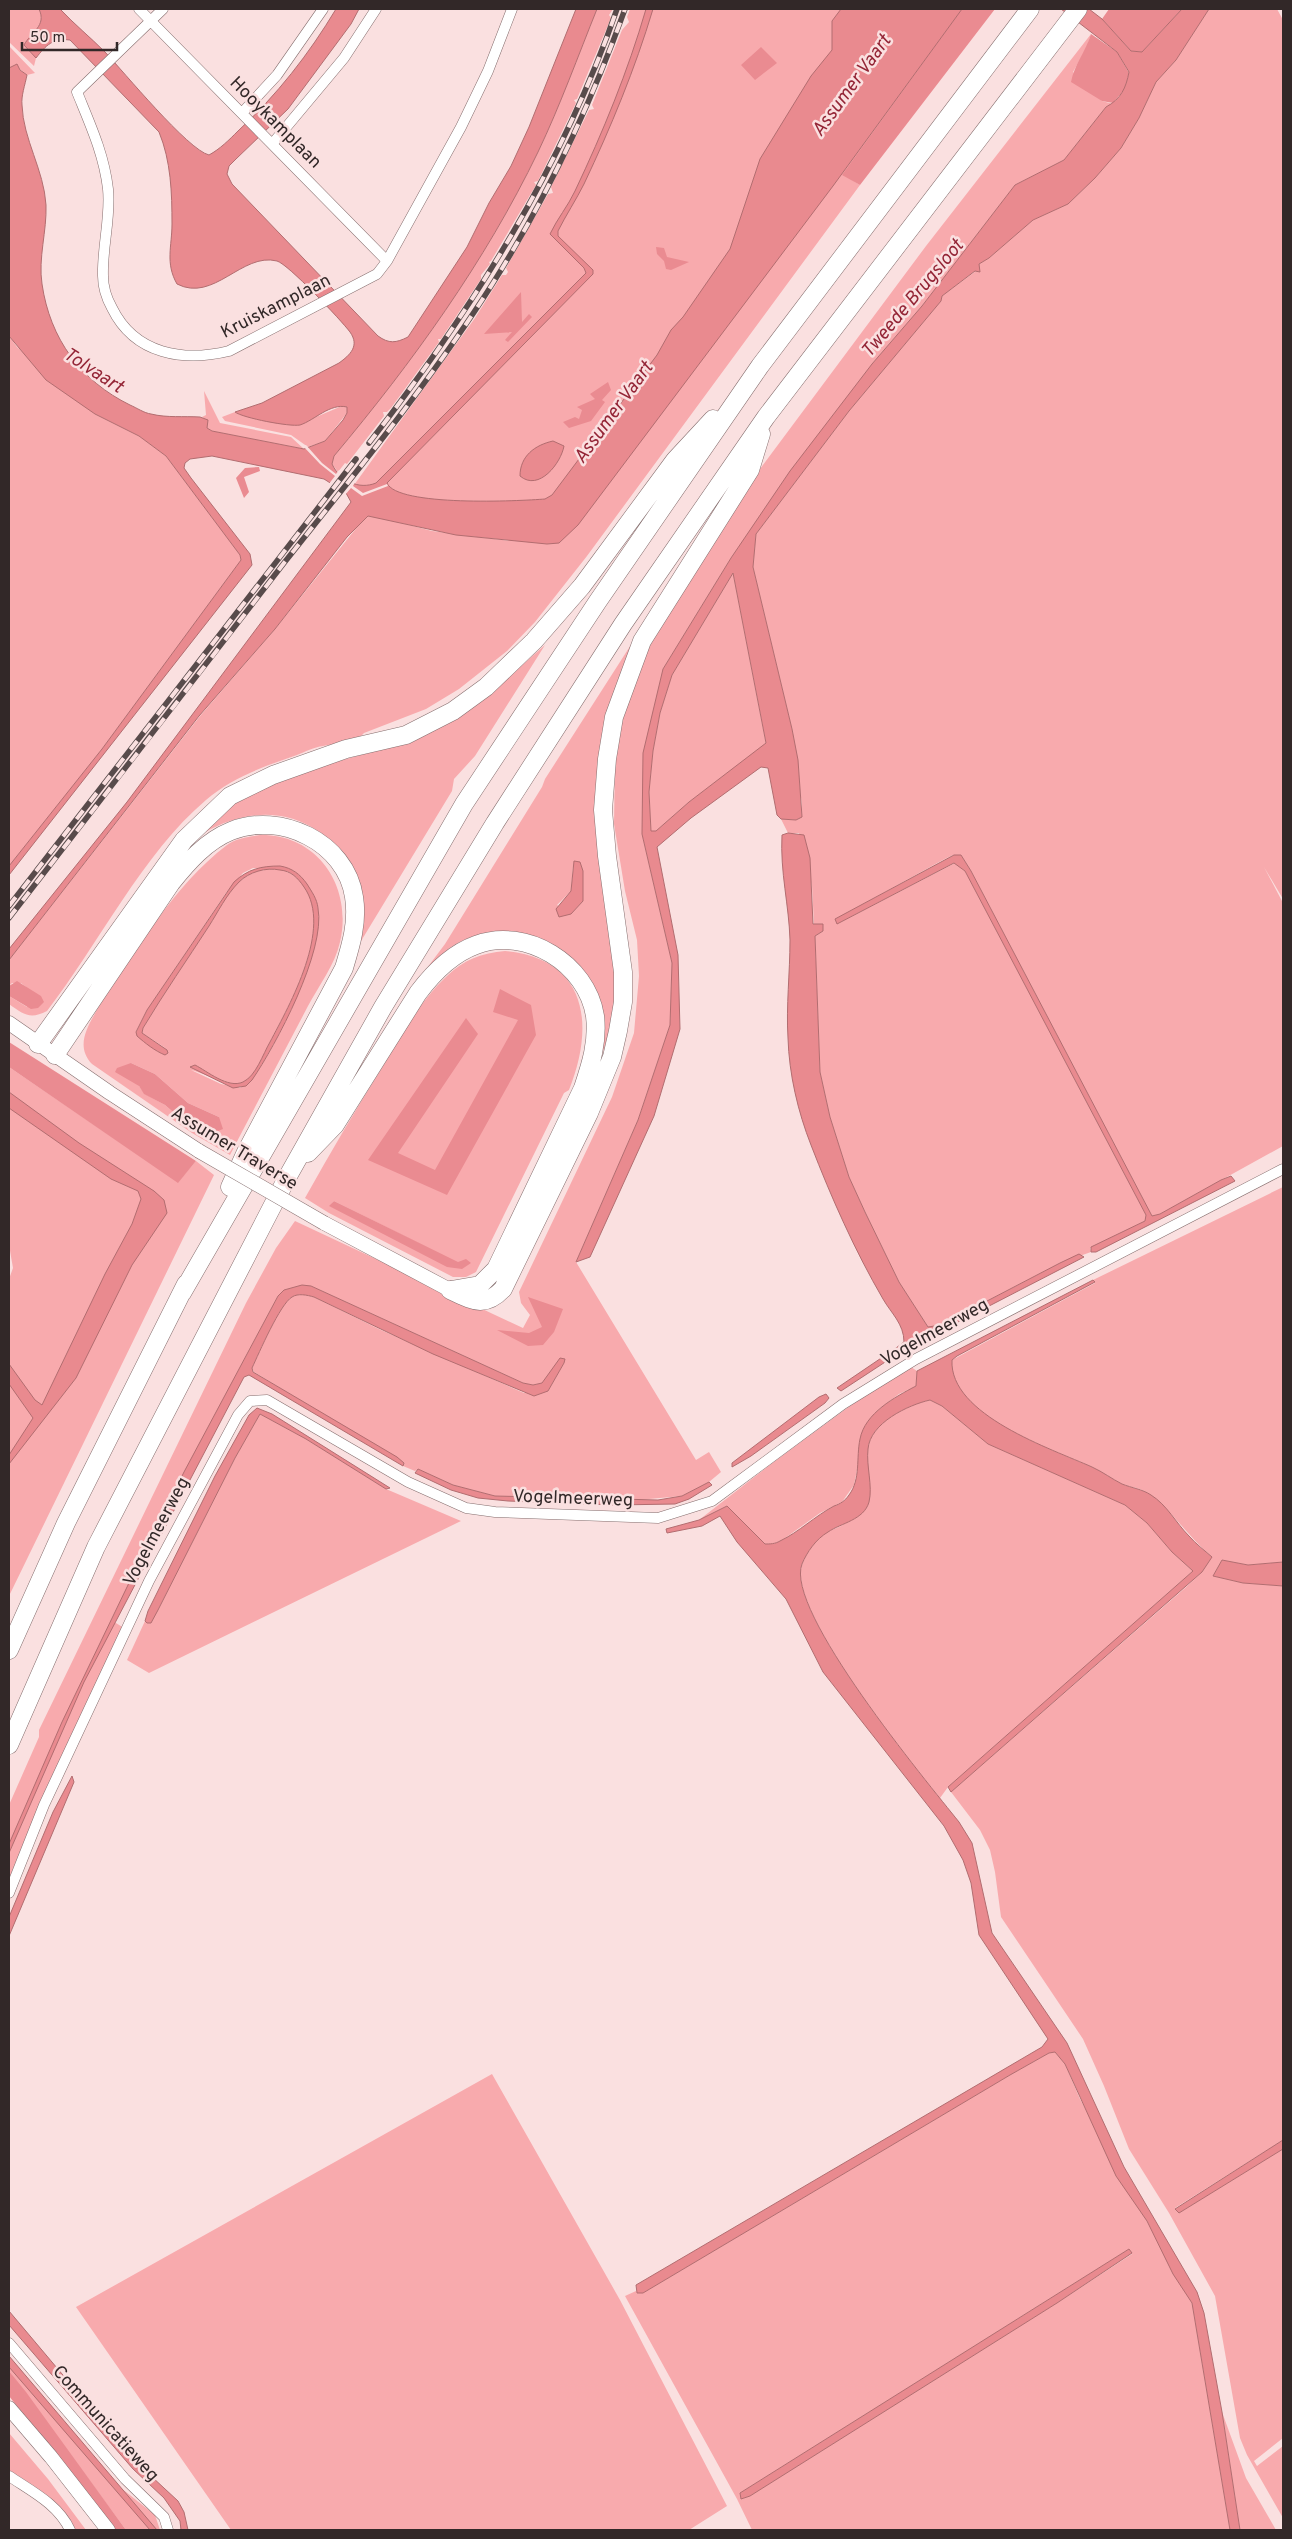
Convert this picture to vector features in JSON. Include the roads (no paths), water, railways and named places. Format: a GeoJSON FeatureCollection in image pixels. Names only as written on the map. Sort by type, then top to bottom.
{"type":"FeatureCollection","features":[{"type":"Feature","properties":{"kind":"highway"},"geometry":{"type":"LineString","coordinates":[[182,1293],[464,804],[598,601],[760,366],[1030,9]]}},
{"type":"Feature","properties":{"kind":"highway"},"geometry":{"type":"LineString","coordinates":[[9,1745],[96,1547],[288,1176],[383,1007],[500,814],[623,624],[766,417],[1078,9]]}},
{"type":"Feature","properties":{"kind":"highway"},"geometry":{"type":"LineString","coordinates":[[38,1044],[184,840],[230,796],[273,774],[346,749],[406,734],[453,711],[486,687],[534,640],[582,586],[675,460],[760,366]]}},
{"type":"Feature","properties":{"kind":"highway"},"geometry":{"type":"LineString","coordinates":[[450,1290],[480,1302],[495,1298],[503,1290],[588,1113],[612,1057],[623,1002],[623,972],[607,856],[603,810],[607,759],[614,717],[642,641],[750,470],[766,417]]}},
{"type":"Feature","properties":{"kind":"highway"},"geometry":{"type":"LineString","coordinates":[[9,1650],[66,1523],[182,1293],[246,1152],[344,968],[355,920],[354,896],[344,870],[327,848],[303,832],[280,825],[254,824],[230,831],[205,847],[171,883],[55,1055]]}},
{"type":"Feature","properties":{"kind":"highway"},"geometry":{"type":"LineString","coordinates":[[288,1176],[334,1125],[418,993],[430,977],[447,962],[462,951],[490,941],[523,942],[545,950],[556,957],[578,977],[591,1001],[595,1016],[596,1037],[593,1059],[583,1088],[496,1270],[480,1286],[450,1290]]}},
{"type":"Feature","properties":{"kind":"main road","name":"Assumer Traverse"},"geometry":{"type":"LineString","coordinates":[[9,1023],[110,1093],[199,1151],[324,1223],[450,1290]]}},
{"type":"Feature","properties":{"kind":"main road"},"geometry":{"type":"LineString","coordinates":[[9,2408],[51,2457],[108,2530]]}},
{"type":"Feature","properties":{"kind":"street","name":"Hooykamplaan"},"geometry":{"type":"LineString","coordinates":[[139,9],[387,261]]}},
{"type":"Feature","properties":{"kind":"street","name":"Kruiskamplaan"},"geometry":{"type":"LineString","coordinates":[[162,9],[151,22],[77,92],[94,131],[108,190],[103,278],[108,299],[117,319],[132,336],[149,347],[168,354],[205,357],[229,352],[377,274],[387,261],[461,127],[488,71],[512,9]]}},
{"type":"Feature","properties":{"kind":"street"},"geometry":{"type":"LineString","coordinates":[[245,116],[323,9]]}},
{"type":"Feature","properties":{"kind":"street"},"geometry":{"type":"LineString","coordinates":[[270,140],[344,58],[376,9]]}},
{"type":"Feature","properties":{"kind":"street","name":"Vogelmeerweg"},"geometry":{"type":"LineString","coordinates":[[9,1893],[44,1805],[149,1581],[238,1415],[250,1401],[267,1400],[408,1482],[466,1508],[495,1512],[658,1518],[712,1501],[843,1404],[916,1360],[1283,1169]]}},
{"type":"Feature","properties":{"kind":"street","name":"Communicatieweg"},"geometry":{"type":"LineString","coordinates":[[9,2343],[126,2479],[164,2517],[168,2530]]}},
{"type":"Feature","properties":{"kind":"street"},"geometry":{"type":"LineString","coordinates":[[9,2476],[43,2498],[56,2510],[70,2530]]}},
{"type":"Feature","properties":{"kind":"water","name":"Assumer Vaart"},"geometry":{"type":"Polygon","coordinates":[[[39,9],[60,9],[105,52],[140,92],[186,139],[199,150],[209,155],[231,138],[279,88],[315,42],[336,9],[359,9],[351,24],[288,109],[229,166],[227,174],[232,184],[378,336],[393,342],[408,337],[467,247],[489,203],[511,166],[529,127],[576,9],[597,9],[546,135],[495,233],[419,348],[334,456],[332,464],[340,475],[357,485],[370,485],[376,483],[586,273],[584,268],[550,234],[575,191],[605,124],[623,78],[646,9],[653,9],[613,119],[584,184],[558,231],[558,236],[593,270],[593,274],[387,483],[396,491],[412,496],[460,501],[511,501],[545,499],[552,495],[657,355],[671,330],[683,317],[730,249],[760,159],[811,76],[832,50],[832,21],[841,9],[962,9],[833,186],[578,525],[559,543],[547,544],[456,535],[368,516],[347,537],[275,629],[199,716],[9,960],[9,949],[127,802],[351,502],[346,493],[324,479],[212,456],[190,459],[185,463],[184,468],[191,478],[250,554],[252,565],[9,875],[9,866],[102,749],[241,560],[240,555],[166,456],[139,436],[95,414],[46,380],[9,336],[9,68],[17,64],[20,70],[27,75],[22,98],[23,118],[42,179],[46,205],[41,274],[46,304],[60,340],[83,371],[97,384],[112,395],[143,412],[157,415],[200,417],[208,420],[207,428],[212,431],[304,449],[325,441],[343,420],[347,413],[347,407],[335,407],[300,425],[256,419],[235,412],[262,403],[339,363],[347,357],[354,346],[353,337],[350,332],[326,305],[292,272],[277,261],[264,260],[252,263],[216,283],[203,287],[190,288],[177,284],[170,262],[172,201],[170,177],[166,154],[159,132],[70,40],[59,40],[50,43],[36,58],[24,45],[40,24],[41,15],[39,9]]]}},
{"type":"Feature","properties":{"kind":"water"},"geometry":{"type":"Polygon","coordinates":[[[1061,9],[1089,9],[1102,19],[1131,51],[1142,52],[1182,9],[1209,9],[1176,60],[1156,82],[1139,118],[1121,148],[1095,178],[1068,204],[1033,220],[989,258],[979,264],[980,272],[975,271],[942,296],[941,301],[849,411],[756,534],[753,567],[792,729],[798,760],[802,817],[796,820],[781,819],[777,815],[768,768],[761,767],[691,818],[657,847],[678,955],[680,1029],[654,1116],[590,1257],[576,1262],[638,1120],[670,1025],[672,963],[642,834],[643,753],[663,669],[731,558],[790,471],[872,364],[922,306],[1015,185],[1064,160],[1106,107],[1119,97],[1129,72],[1117,52],[1061,9]],[[733,573],[672,675],[660,713],[653,751],[649,792],[651,831],[656,831],[689,802],[766,743],[733,573]]]}},
{"type":"Feature","properties":{"kind":"water"},"geometry":{"type":"Polygon","coordinates":[[[553,441],[564,446],[559,460],[554,467],[541,478],[534,480],[527,480],[520,476],[523,463],[530,452],[540,445],[553,441]]]}},
{"type":"Feature","properties":{"kind":"water"},"geometry":{"type":"Polygon","coordinates":[[[788,833],[804,835],[810,858],[813,924],[823,924],[823,931],[815,936],[820,1072],[830,1117],[849,1177],[865,1212],[899,1282],[928,1327],[941,1325],[1079,1254],[1084,1257],[902,1351],[841,1391],[837,1388],[904,1342],[899,1324],[863,1262],[835,1204],[806,1132],[795,1093],[788,1038],[790,940],[782,849],[782,835],[788,833]]]}},
{"type":"Feature","properties":{"kind":"water"},"geometry":{"type":"Polygon","coordinates":[[[954,855],[961,855],[971,871],[1152,1216],[1160,1214],[1221,1180],[1231,1176],[1235,1181],[1096,1252],[1091,1252],[1091,1247],[1145,1221],[1146,1215],[965,871],[954,863],[837,924],[835,919],[954,855]]]}},
{"type":"Feature","properties":{"kind":"water"},"geometry":{"type":"Polygon","coordinates":[[[574,861],[580,862],[583,871],[583,901],[571,914],[559,917],[556,909],[571,891],[574,861]]]}},
{"type":"Feature","properties":{"kind":"water"},"geometry":{"type":"Polygon","coordinates":[[[280,866],[299,874],[315,899],[318,908],[318,926],[314,948],[297,997],[274,1044],[252,1080],[246,1086],[233,1088],[190,1067],[195,1065],[224,1081],[237,1084],[248,1079],[259,1064],[288,1008],[305,966],[311,944],[314,923],[312,904],[304,887],[291,873],[275,869],[253,873],[243,878],[226,898],[143,1028],[142,1033],[167,1050],[168,1053],[165,1055],[154,1049],[137,1036],[136,1032],[147,1010],[234,882],[244,874],[255,869],[280,866]]]}},
{"type":"Feature","properties":{"kind":"water"},"geometry":{"type":"Polygon","coordinates":[[[9,1092],[79,1143],[154,1191],[164,1200],[167,1213],[132,1265],[76,1378],[9,1464],[9,1455],[33,1418],[9,1384],[9,1364],[35,1400],[42,1405],[105,1274],[132,1224],[141,1199],[138,1191],[111,1179],[9,1108],[9,1092]]]}},
{"type":"Feature","properties":{"kind":"water"},"geometry":{"type":"Polygon","coordinates":[[[1093,1280],[1095,1282],[957,1356],[952,1360],[956,1380],[967,1397],[984,1413],[1006,1427],[1029,1440],[1096,1469],[1122,1484],[1148,1493],[1157,1499],[1184,1531],[1212,1557],[1202,1572],[951,1792],[948,1787],[1193,1571],[1172,1552],[1147,1523],[1125,1505],[988,1444],[942,1406],[930,1400],[901,1411],[875,1431],[868,1449],[869,1502],[857,1517],[833,1529],[812,1546],[802,1564],[802,1587],[814,1618],[835,1655],[891,1735],[959,1822],[972,1843],[992,1933],[1067,2043],[1124,2167],[1197,2292],[1204,2313],[1222,2412],[1240,2530],[1230,2530],[1192,2303],[1173,2274],[1147,2221],[1116,2176],[1065,2064],[1055,2052],[1049,2053],[1010,2075],[643,2293],[637,2293],[636,2285],[1042,2047],[1048,2039],[979,1935],[971,1883],[963,1860],[944,1826],[823,1672],[786,1599],[737,1542],[720,1516],[702,1526],[667,1533],[666,1529],[699,1520],[727,1506],[765,1544],[776,1543],[787,1537],[847,1497],[853,1489],[855,1482],[860,1439],[868,1421],[882,1407],[916,1386],[917,1371],[1093,1280]]]}},
{"type":"Feature","properties":{"kind":"water"},"geometry":{"type":"Polygon","coordinates":[[[302,1285],[311,1286],[523,1383],[533,1385],[542,1383],[560,1358],[565,1359],[564,1363],[548,1391],[534,1396],[433,1354],[314,1297],[300,1295],[294,1296],[287,1301],[270,1330],[252,1368],[253,1372],[397,1457],[404,1463],[403,1466],[249,1375],[244,1377],[84,1682],[9,1853],[9,1844],[62,1722],[184,1472],[278,1296],[284,1290],[302,1285]]]}},
{"type":"Feature","properties":{"kind":"water"},"geometry":{"type":"Polygon","coordinates":[[[826,1394],[829,1398],[825,1403],[751,1456],[732,1467],[732,1463],[819,1397],[826,1394]]]}},
{"type":"Feature","properties":{"kind":"water"},"geometry":{"type":"Polygon","coordinates":[[[257,1408],[272,1414],[390,1488],[386,1489],[306,1439],[260,1414],[235,1458],[151,1623],[147,1623],[145,1621],[148,1611],[215,1476],[249,1415],[257,1408]]]}},
{"type":"Feature","properties":{"kind":"water"},"geometry":{"type":"Polygon","coordinates":[[[418,1469],[453,1485],[495,1496],[658,1500],[682,1496],[709,1482],[712,1485],[689,1499],[675,1504],[615,1505],[508,1501],[478,1498],[451,1490],[415,1473],[418,1469]]]}},
{"type":"Feature","properties":{"kind":"water"},"geometry":{"type":"Polygon","coordinates":[[[1222,1560],[1248,1565],[1283,1562],[1283,1586],[1243,1583],[1213,1576],[1222,1560]]]}},
{"type":"Feature","properties":{"kind":"water"},"geometry":{"type":"Polygon","coordinates":[[[72,1776],[74,1782],[9,1936],[9,1917],[53,1812],[72,1776]]]}},
{"type":"Feature","properties":{"kind":"water"},"geometry":{"type":"Polygon","coordinates":[[[1283,2140],[1283,2149],[1179,2213],[1175,2209],[1283,2140]]]}},
{"type":"Feature","properties":{"kind":"water"},"geometry":{"type":"Polygon","coordinates":[[[1129,2249],[1132,2253],[1057,2303],[750,2496],[741,2499],[740,2493],[1129,2249]]]}},
{"type":"Feature","properties":{"kind":"water"},"geometry":{"type":"Polygon","coordinates":[[[9,2311],[137,2463],[178,2501],[184,2512],[188,2530],[181,2530],[180,2521],[164,2498],[133,2469],[9,2325],[9,2311]]]}},
{"type":"Feature","properties":{"kind":"water"},"geometry":{"type":"Polygon","coordinates":[[[9,2356],[157,2530],[150,2530],[9,2367],[9,2356]]]}},
{"type":"Feature","properties":{"kind":"railway"},"geometry":{"type":"LineString","coordinates":[[369,443],[443,341],[511,236],[542,181],[570,125],[595,68],[617,9]]}},
{"type":"Feature","properties":{"kind":"railway"},"geometry":{"type":"LineString","coordinates":[[9,918],[419,391],[469,319],[513,250],[550,184],[583,115],[625,9]]}},
{"type":"Feature","properties":{"kind":"railway"},"geometry":{"type":"LineString","coordinates":[[9,906],[356,459]]}},
{"type":"Feature","properties":{"kind":"water label","name":"Tweede Brugsloot"},"geometry":{"type":"Point","coordinates":[913,299]}},
{"type":"Feature","properties":{"kind":"water label","name":"Tolvaart"},"geometry":{"type":"Point","coordinates":[93,371]}}]}
